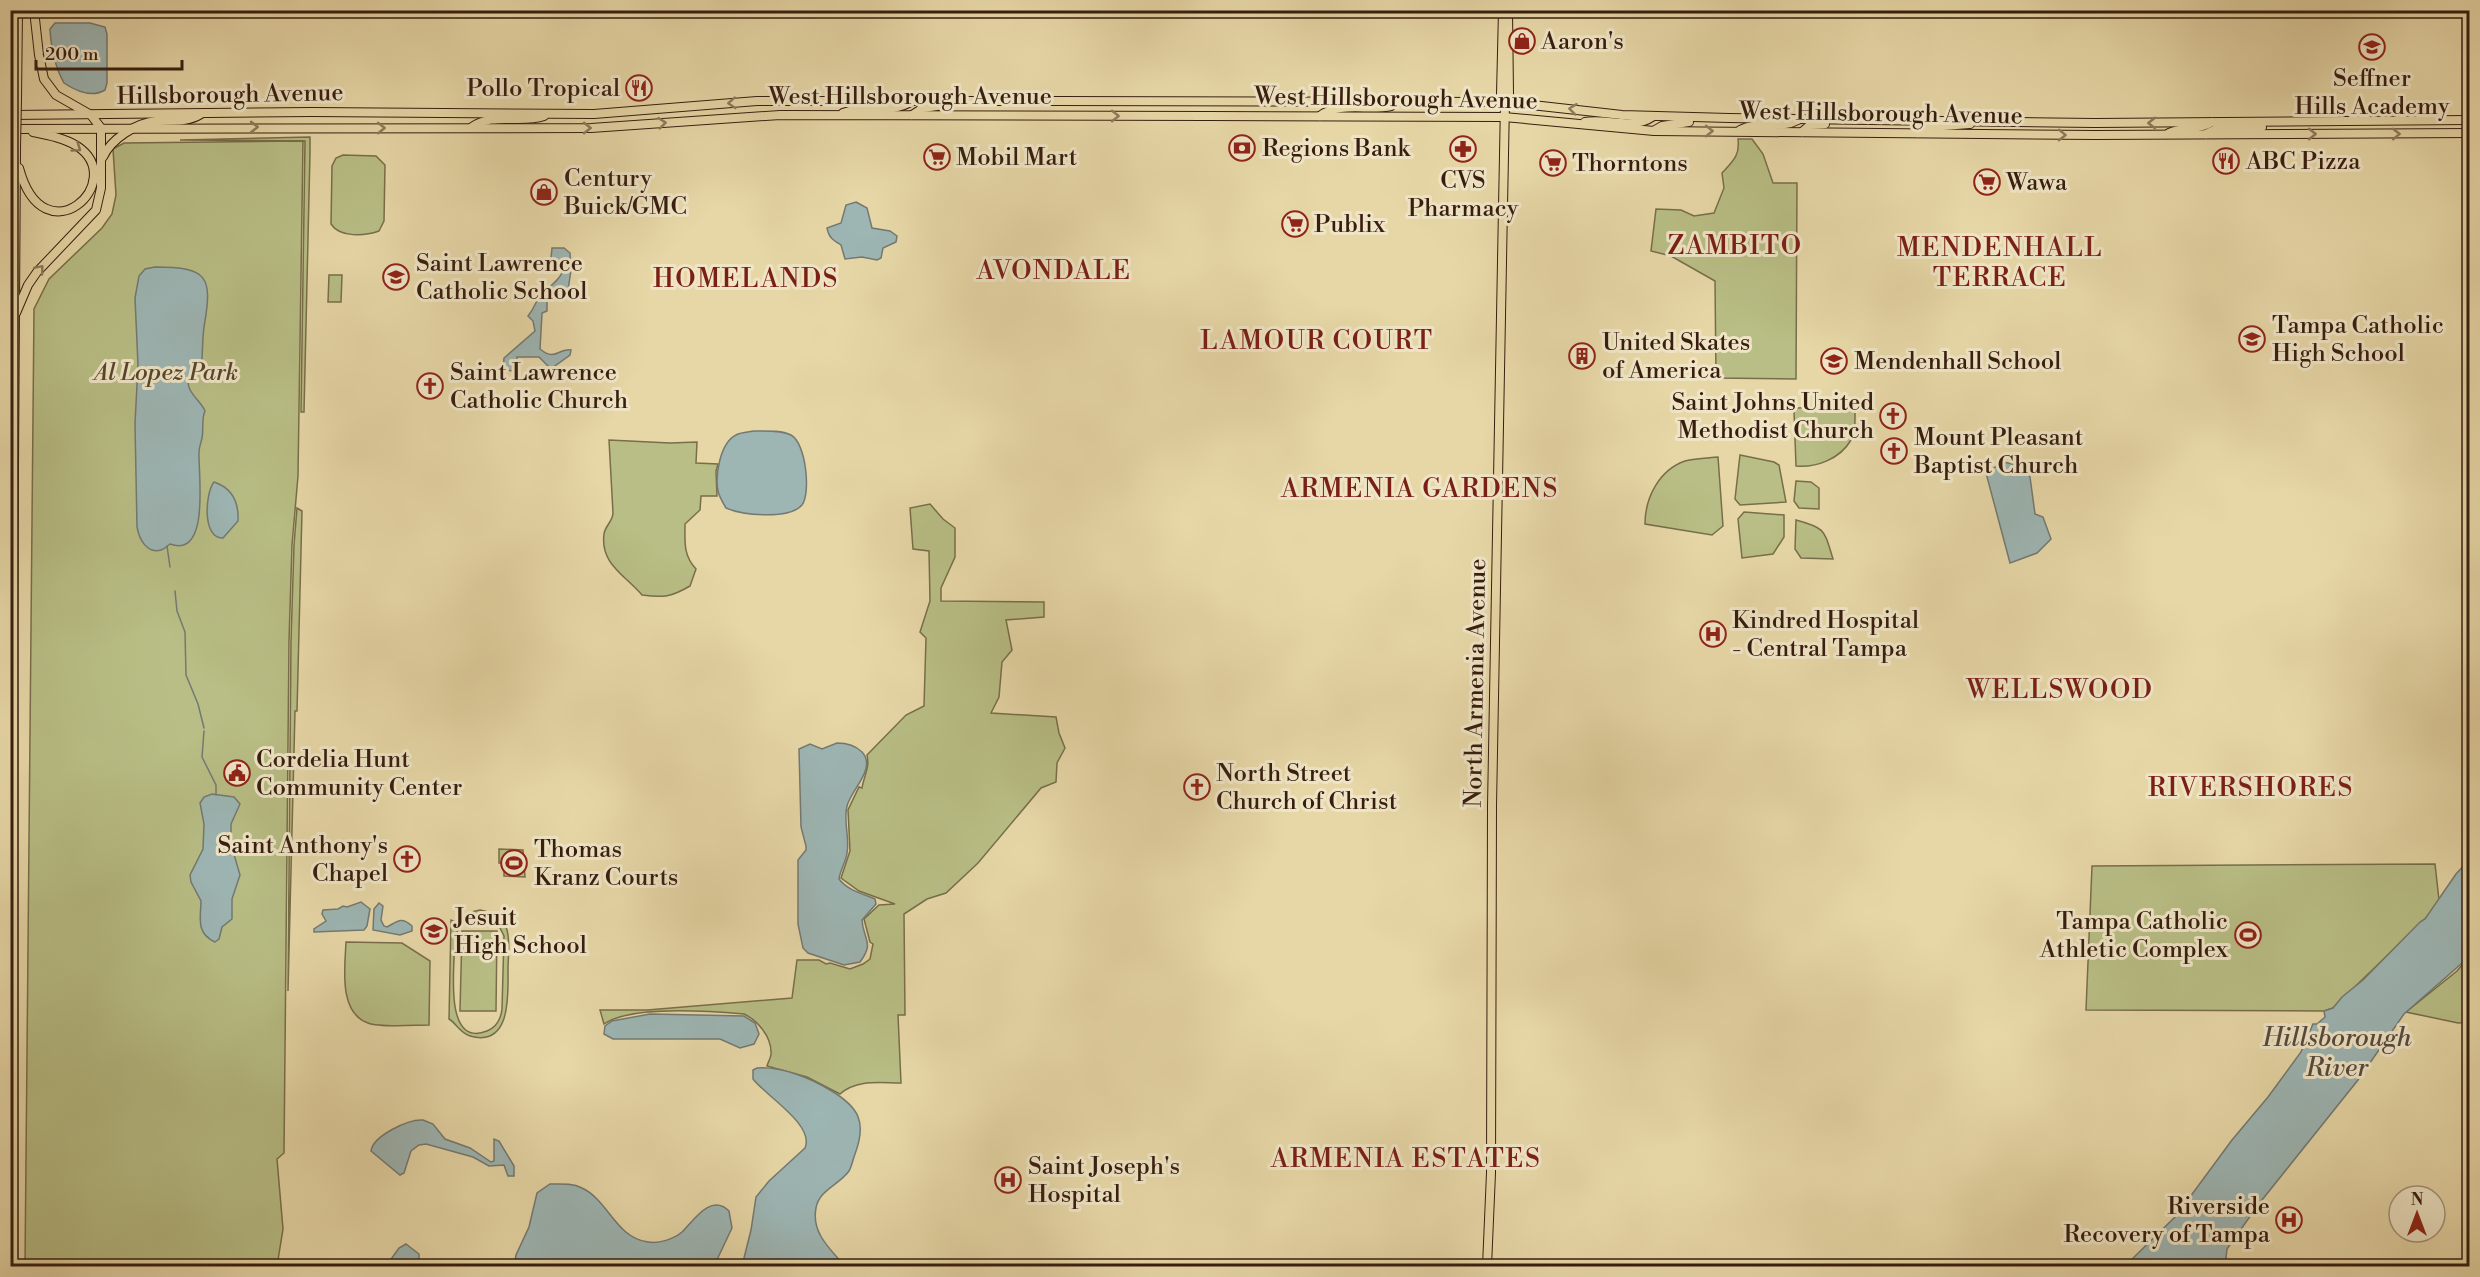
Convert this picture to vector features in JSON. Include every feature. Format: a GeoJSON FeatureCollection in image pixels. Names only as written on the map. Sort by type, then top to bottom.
{"type":"FeatureCollection","features":[{"type":"Feature","properties":{"kind":"main road"},"geometry":{"type":"LineString","coordinates":[[10,1101],[18,10]]}},
{"type":"Feature","properties":{"kind":"main road"},"geometry":{"type":"LineString","coordinates":[[14,320],[28,285],[37,272],[96,210],[101,197],[101,128],[91,115],[68,104],[56,95],[44,79],[34,10]]}},
{"type":"Feature","properties":{"kind":"main road","name":"North Armenia Avenue"},"geometry":{"type":"LineString","coordinates":[[1503,10],[1501,94],[1505,101]]}},
{"type":"Feature","properties":{"kind":"main road","name":"North Armenia Avenue"},"geometry":{"type":"LineString","coordinates":[[1487,1266],[1491,1173],[1491,825],[1504,117],[1505,101],[1509,94],[1508,10]]}},
{"type":"Feature","properties":{"kind":"main road","name":"West Hillsborough Avenue"},"geometry":{"type":"LineString","coordinates":[[449,113],[633,112],[757,101],[1505,101],[1652,117],[2212,122],[2469,120]]}},
{"type":"Feature","properties":{"kind":"main road"},"geometry":{"type":"LineString","coordinates":[[839,115],[853,109],[905,106],[913,101]]}},
{"type":"Feature","properties":{"kind":"main road"},"geometry":{"type":"LineString","coordinates":[[912,115],[923,108],[987,105],[991,102]]}},
{"type":"Feature","properties":{"kind":"main road"},"geometry":{"type":"LineString","coordinates":[[1320,116],[1332,108],[1382,108],[1404,102]]}},
{"type":"Feature","properties":{"kind":"main road"},"geometry":{"type":"LineString","coordinates":[[101,161],[112,143],[147,123],[191,120],[202,113]]}},
{"type":"Feature","properties":{"kind":"main road","name":"Hillsborough Avenue"},"geometry":{"type":"LineString","coordinates":[[10,115],[449,113]]}},
{"type":"Feature","properties":{"kind":"main road"},"geometry":{"type":"LineString","coordinates":[[472,128],[487,120],[534,120],[551,113]]}},
{"type":"Feature","properties":{"kind":"main road","name":"West Hillsborough Avenue"},"geometry":{"type":"LineString","coordinates":[[322,128],[614,127],[725,117],[912,115],[1504,117],[1654,131],[2162,135],[2469,133]]}},
{"type":"Feature","properties":{"kind":"main road"},"geometry":{"type":"LineString","coordinates":[[1577,123],[1597,120],[1634,123],[1645,122],[1652,117]]}},
{"type":"Feature","properties":{"kind":"main road"},"geometry":{"type":"LineString","coordinates":[[1654,131],[1674,123],[1718,123],[1729,118]]}},
{"type":"Feature","properties":{"kind":"main road"},"geometry":{"type":"LineString","coordinates":[[1738,131],[1749,125],[1787,124],[1799,119]]}},
{"type":"Feature","properties":{"kind":"main road"},"geometry":{"type":"LineString","coordinates":[[1802,132],[1810,125],[1843,124],[1849,120]]}},
{"type":"Feature","properties":{"kind":"main road"},"geometry":{"type":"LineString","coordinates":[[1918,134],[1929,127],[1960,126],[1977,121]]}},
{"type":"Feature","properties":{"kind":"main road"},"geometry":{"type":"LineString","coordinates":[[2162,135],[2182,128],[2203,128],[2212,122]]}},
{"type":"Feature","properties":{"kind":"main road"},"geometry":{"type":"LineString","coordinates":[[2204,135],[2219,128],[2262,127],[2271,122]]}},
{"type":"Feature","properties":{"kind":"main road"},"geometry":{"type":"LineString","coordinates":[[10,129],[101,128]]}},
{"type":"Feature","properties":{"kind":"main road","name":"Hillsborough Avenue"},"geometry":{"type":"LineString","coordinates":[[101,128],[322,128]]}},
{"type":"Feature","properties":{"kind":"main road"},"geometry":{"type":"LineString","coordinates":[[16,159],[29,195],[39,206],[60,211],[73,208],[83,201],[91,189],[94,175],[86,153],[67,141],[23,129]]}},
{"type":"Feature","properties":{"kind":"green space"},"geometry":{"type":"Polygon","coordinates":[[[310,137],[304,412],[301,412],[305,141],[180,140],[310,137]]]}},
{"type":"Feature","properties":{"kind":"green space"},"geometry":{"type":"Polygon","coordinates":[[[1738,139],[1752,139],[1763,154],[1773,183],[1797,183],[1796,379],[1716,378],[1715,281],[1671,256],[1651,251],[1656,209],[1681,210],[1694,216],[1714,213],[1724,188],[1722,173],[1737,154],[1738,139]]]}},
{"type":"Feature","properties":{"kind":"green space","name":"Al Lopez Park"},"geometry":{"type":"Polygon","coordinates":[[[303,141],[298,476],[292,545],[289,641],[284,1153],[277,1159],[283,1229],[277,1266],[25,1266],[34,309],[49,279],[102,228],[112,214],[116,195],[113,149],[124,143],[303,141]]]}},
{"type":"Feature","properties":{"kind":"green space"},"geometry":{"type":"Polygon","coordinates":[[[343,155],[376,156],[385,165],[384,221],[379,231],[360,235],[346,234],[335,229],[331,224],[332,166],[336,158],[343,155]]]}},
{"type":"Feature","properties":{"kind":"green space"},"geometry":{"type":"Polygon","coordinates":[[[329,275],[342,275],[341,302],[328,302],[329,275]]]}},
{"type":"Feature","properties":{"kind":"green space"},"geometry":{"type":"Polygon","coordinates":[[[1818,407],[1855,411],[1853,437],[1841,452],[1827,461],[1796,466],[1794,411],[1798,408],[1818,407]]]}},
{"type":"Feature","properties":{"kind":"green space"},"geometry":{"type":"Polygon","coordinates":[[[609,440],[697,442],[696,463],[718,464],[717,496],[701,496],[700,510],[685,524],[687,553],[696,569],[690,586],[667,596],[642,595],[610,561],[604,544],[604,534],[613,513],[609,440]]]}},
{"type":"Feature","properties":{"kind":"green space"},"geometry":{"type":"Polygon","coordinates":[[[1740,455],[1779,465],[1786,502],[1740,505],[1735,499],[1740,455]]]}},
{"type":"Feature","properties":{"kind":"green space"},"geometry":{"type":"Polygon","coordinates":[[[1718,457],[1723,526],[1712,535],[1645,524],[1651,495],[1655,486],[1668,471],[1685,461],[1718,457]]]}},
{"type":"Feature","properties":{"kind":"green space"},"geometry":{"type":"Polygon","coordinates":[[[1796,481],[1811,482],[1819,488],[1819,509],[1799,508],[1794,501],[1796,481]]]}},
{"type":"Feature","properties":{"kind":"green space"},"geometry":{"type":"Polygon","coordinates":[[[930,504],[943,519],[955,528],[955,557],[941,588],[941,601],[1044,602],[1044,617],[1006,620],[1012,650],[1002,662],[999,697],[991,713],[1056,717],[1065,748],[1057,763],[1056,782],[1041,788],[978,863],[946,893],[927,899],[904,914],[905,1015],[898,1015],[901,1083],[861,1084],[840,1094],[807,1077],[767,1066],[771,1054],[769,1040],[758,1024],[744,1014],[692,1011],[652,1012],[617,1018],[604,1024],[600,1010],[647,1010],[792,998],[797,960],[819,960],[826,964],[850,969],[870,959],[873,944],[870,942],[864,919],[879,905],[895,904],[859,891],[841,878],[850,851],[848,810],[859,787],[862,788],[867,768],[867,755],[906,715],[924,706],[926,638],[920,632],[930,601],[929,551],[913,549],[910,508],[930,504]]]}},
{"type":"Feature","properties":{"kind":"green space"},"geometry":{"type":"Polygon","coordinates":[[[297,508],[302,511],[288,991],[291,641],[297,508]]]}},
{"type":"Feature","properties":{"kind":"green space"},"geometry":{"type":"Polygon","coordinates":[[[1744,512],[1784,515],[1784,537],[1773,554],[1742,558],[1738,519],[1744,512]]]}},
{"type":"Feature","properties":{"kind":"green space"},"geometry":{"type":"Polygon","coordinates":[[[1796,520],[1819,528],[1828,542],[1833,559],[1801,558],[1795,549],[1796,520]]]}},
{"type":"Feature","properties":{"kind":"green space","name":"Thomas Kranz Courts"},"geometry":{"type":"Polygon","coordinates":[[[499,849],[523,850],[525,877],[504,876],[504,863],[499,863],[499,849]]]}},
{"type":"Feature","properties":{"kind":"green space","name":"Tampa Catholic Athletic Complex"},"geometry":{"type":"Polygon","coordinates":[[[2435,864],[2439,900],[2432,912],[2333,1008],[2324,1011],[2086,1010],[2092,866],[2435,864]]]}},
{"type":"Feature","properties":{"kind":"green space"},"geometry":{"type":"Polygon","coordinates":[[[480,910],[496,915],[504,923],[508,937],[508,991],[505,1016],[494,1034],[484,1038],[467,1035],[449,1019],[451,920],[456,922],[467,913],[480,910]],[[484,915],[473,916],[461,924],[455,939],[453,983],[457,1016],[463,1027],[473,1033],[487,1031],[493,1027],[498,1022],[501,1012],[504,936],[497,922],[484,915]]]}},
{"type":"Feature","properties":{"kind":"green space"},"geometry":{"type":"Polygon","coordinates":[[[462,931],[497,931],[496,1011],[460,1011],[462,931]]]}},
{"type":"Feature","properties":{"kind":"green space"},"geometry":{"type":"Polygon","coordinates":[[[346,942],[402,943],[430,961],[429,1025],[373,1025],[358,1018],[352,1010],[345,988],[346,942]]]}},
{"type":"Feature","properties":{"kind":"green space"},"geometry":{"type":"Polygon","coordinates":[[[2469,957],[2469,1022],[2458,1023],[2406,1012],[2457,971],[2469,957]]]}},
{"type":"Feature","properties":{"kind":"water"},"geometry":{"type":"Polygon","coordinates":[[[55,23],[90,23],[105,27],[107,83],[105,90],[89,93],[74,89],[64,83],[51,43],[50,29],[55,23]]]}},
{"type":"Feature","properties":{"kind":"water"},"geometry":{"type":"Polygon","coordinates":[[[856,202],[867,208],[872,228],[890,231],[897,236],[896,242],[883,248],[881,258],[877,260],[862,257],[845,259],[841,245],[832,238],[828,231],[827,228],[841,223],[846,205],[856,202]]]}},
{"type":"Feature","properties":{"kind":"water"},"geometry":{"type":"Polygon","coordinates":[[[552,248],[564,248],[570,253],[571,270],[568,290],[547,300],[547,311],[542,313],[540,349],[553,355],[571,350],[570,355],[555,366],[559,372],[556,374],[539,357],[517,357],[516,371],[503,370],[504,358],[535,331],[533,321],[528,316],[540,296],[563,271],[564,266],[551,258],[552,248]]]}},
{"type":"Feature","properties":{"kind":"water"},"geometry":{"type":"Polygon","coordinates":[[[173,267],[196,273],[203,278],[208,296],[201,369],[189,379],[188,383],[191,392],[205,411],[199,450],[200,511],[197,527],[192,539],[183,545],[170,544],[156,551],[144,544],[137,527],[135,424],[138,365],[135,298],[139,276],[145,269],[173,267]]]}},
{"type":"Feature","properties":{"kind":"water"},"geometry":{"type":"Polygon","coordinates":[[[754,431],[787,433],[796,440],[806,468],[806,490],[802,505],[796,510],[765,515],[743,513],[726,508],[722,502],[717,484],[722,452],[736,435],[754,431]]]}},
{"type":"Feature","properties":{"kind":"water"},"geometry":{"type":"Polygon","coordinates":[[[2003,462],[2022,466],[2030,477],[2035,514],[2043,517],[2051,539],[2037,553],[2010,563],[1986,473],[2003,462]]]}},
{"type":"Feature","properties":{"kind":"water"},"geometry":{"type":"Polygon","coordinates":[[[214,482],[230,492],[237,508],[238,521],[223,538],[211,531],[207,515],[207,505],[214,482]]]}},
{"type":"Feature","properties":{"kind":"water"},"geometry":{"type":"Polygon","coordinates":[[[837,743],[850,745],[862,752],[867,765],[847,806],[848,847],[839,879],[851,889],[875,899],[876,904],[862,920],[867,950],[860,962],[844,965],[808,953],[803,948],[798,924],[798,860],[806,850],[801,827],[799,749],[810,744],[822,749],[837,743]]]}},
{"type":"Feature","properties":{"kind":"water"},"geometry":{"type":"Polygon","coordinates":[[[212,794],[234,797],[240,804],[231,824],[231,844],[240,875],[232,899],[232,919],[222,927],[219,939],[215,942],[204,934],[202,929],[201,901],[191,882],[190,875],[203,849],[204,824],[200,803],[204,797],[212,794]]]}},
{"type":"Feature","properties":{"kind":"water","name":"Hillsborough River"},"geometry":{"type":"Polygon","coordinates":[[[2469,860],[2469,957],[2404,1014],[2358,1080],[2258,1205],[2227,1249],[2226,1258],[2232,1266],[2125,1266],[2176,1216],[2301,1052],[2313,1024],[2317,1024],[2325,1017],[2324,1011],[2333,1008],[2425,919],[2456,874],[2469,860]]]}},
{"type":"Feature","properties":{"kind":"water"},"geometry":{"type":"Polygon","coordinates":[[[361,902],[370,909],[364,930],[314,932],[314,929],[326,921],[322,914],[323,910],[338,909],[361,902]]]}},
{"type":"Feature","properties":{"kind":"water"},"geometry":{"type":"Polygon","coordinates":[[[379,903],[383,906],[381,920],[384,926],[405,921],[412,926],[412,931],[400,935],[373,930],[374,909],[379,903]]]}},
{"type":"Feature","properties":{"kind":"water"},"geometry":{"type":"Polygon","coordinates":[[[650,1014],[744,1016],[755,1023],[759,1034],[754,1044],[740,1048],[720,1039],[613,1039],[604,1034],[605,1026],[612,1021],[650,1014]]]}},
{"type":"Feature","properties":{"kind":"water"},"geometry":{"type":"Polygon","coordinates":[[[757,1068],[785,1071],[814,1081],[840,1096],[858,1116],[859,1143],[850,1169],[821,1197],[815,1217],[823,1240],[845,1266],[742,1266],[756,1197],[769,1181],[805,1148],[806,1139],[803,1130],[788,1111],[753,1079],[753,1070],[757,1068]]]}},
{"type":"Feature","properties":{"kind":"water"},"geometry":{"type":"Polygon","coordinates":[[[423,1120],[433,1124],[445,1139],[470,1148],[491,1162],[494,1161],[494,1139],[499,1141],[514,1166],[514,1176],[508,1176],[504,1165],[489,1166],[473,1157],[426,1144],[419,1145],[411,1151],[404,1173],[400,1175],[371,1151],[373,1145],[384,1134],[409,1122],[423,1120]]]}},
{"type":"Feature","properties":{"kind":"water"},"geometry":{"type":"Polygon","coordinates":[[[550,1184],[582,1188],[599,1201],[628,1234],[648,1242],[661,1242],[675,1237],[703,1210],[716,1205],[729,1211],[732,1228],[714,1266],[514,1266],[516,1255],[529,1227],[537,1193],[550,1184]]]}},
{"type":"Feature","properties":{"kind":"water"},"geometry":{"type":"Polygon","coordinates":[[[406,1244],[419,1254],[419,1261],[389,1262],[399,1248],[406,1244]]]}},
{"type":"Feature","properties":{"kind":"waterway"},"geometry":{"type":"LineString","coordinates":[[167,546],[170,567]]}},
{"type":"Feature","properties":{"kind":"waterway"},"geometry":{"type":"LineString","coordinates":[[175,591],[177,611],[185,632],[186,675],[198,704],[204,728]]}},
{"type":"Feature","properties":{"kind":"waterway"},"geometry":{"type":"LineString","coordinates":[[204,731],[202,757],[216,785],[216,795]]}},
{"type":"Feature","properties":{"kind":"place","name":"Aaron's"},"geometry":{"type":"Point","coordinates":[1522,41]}},
{"type":"Feature","properties":{"kind":"place","name":"Seffner Hills Academy"},"geometry":{"type":"Point","coordinates":[2372,47]}},
{"type":"Feature","properties":{"kind":"place","name":"Pollo Tropical"},"geometry":{"type":"Point","coordinates":[639,88]}},
{"type":"Feature","properties":{"kind":"place","name":"Regions Bank"},"geometry":{"type":"Point","coordinates":[1242,148]}},
{"type":"Feature","properties":{"kind":"place","name":"CVS Pharmacy"},"geometry":{"type":"Point","coordinates":[1463,149]}},
{"type":"Feature","properties":{"kind":"place","name":"Mobil Mart"},"geometry":{"type":"Point","coordinates":[937,157]}},
{"type":"Feature","properties":{"kind":"place","name":"ABC Pizza"},"geometry":{"type":"Point","coordinates":[2226,161]}},
{"type":"Feature","properties":{"kind":"place","name":"Thorntons"},"geometry":{"type":"Point","coordinates":[1553,163]}},
{"type":"Feature","properties":{"kind":"place","name":"Wawa"},"geometry":{"type":"Point","coordinates":[1987,182]}},
{"type":"Feature","properties":{"kind":"place","name":"Century Buick/GMC"},"geometry":{"type":"Point","coordinates":[544,192]}},
{"type":"Feature","properties":{"kind":"place","name":"Publix"},"geometry":{"type":"Point","coordinates":[1295,224]}},
{"type":"Feature","properties":{"kind":"place","name":"Saint Lawrence Catholic School"},"geometry":{"type":"Point","coordinates":[396,277]}},
{"type":"Feature","properties":{"kind":"place","name":"Tampa Catholic High School"},"geometry":{"type":"Point","coordinates":[2252,339]}},
{"type":"Feature","properties":{"kind":"place","name":"United Skates of America"},"geometry":{"type":"Point","coordinates":[1582,356]}},
{"type":"Feature","properties":{"kind":"place","name":"Mendenhall School"},"geometry":{"type":"Point","coordinates":[1834,361]}},
{"type":"Feature","properties":{"kind":"place","name":"Saint Lawrence Catholic Church"},"geometry":{"type":"Point","coordinates":[430,386]}},
{"type":"Feature","properties":{"kind":"place","name":"Saint Johns United Methodist Church"},"geometry":{"type":"Point","coordinates":[1893,416]}},
{"type":"Feature","properties":{"kind":"place","name":"Mount Pleasant Baptist Church"},"geometry":{"type":"Point","coordinates":[1894,451]}},
{"type":"Feature","properties":{"kind":"place","name":"Kindred Hospital - Central Tampa"},"geometry":{"type":"Point","coordinates":[1713,634]}},
{"type":"Feature","properties":{"kind":"place","name":"Cordelia Hunt Community Center"},"geometry":{"type":"Point","coordinates":[237,773]}},
{"type":"Feature","properties":{"kind":"place","name":"North Street Church of Christ"},"geometry":{"type":"Point","coordinates":[1197,787]}},
{"type":"Feature","properties":{"kind":"place","name":"Saint Anthony's Chapel"},"geometry":{"type":"Point","coordinates":[407,859]}},
{"type":"Feature","properties":{"kind":"place","name":"Thomas Kranz Courts"},"geometry":{"type":"Point","coordinates":[514,863]}},
{"type":"Feature","properties":{"kind":"place","name":"Jesuit High School"},"geometry":{"type":"Point","coordinates":[434,931]}},
{"type":"Feature","properties":{"kind":"place","name":"Tampa Catholic Athletic Complex"},"geometry":{"type":"Point","coordinates":[2248,935]}},
{"type":"Feature","properties":{"kind":"place","name":"Saint Joseph's Hospital"},"geometry":{"type":"Point","coordinates":[1008,1180]}},
{"type":"Feature","properties":{"kind":"place","name":"Riverside Recovery of Tampa"},"geometry":{"type":"Point","coordinates":[2289,1220]}},
{"type":"Feature","properties":{"kind":"district","name":"ZAMBITO"},"geometry":{"type":"Point","coordinates":[1735,245]}},
{"type":"Feature","properties":{"kind":"district","name":"MENDENHALL TERRACE"},"geometry":{"type":"Point","coordinates":[2000,262]}},
{"type":"Feature","properties":{"kind":"district","name":"AVONDALE"},"geometry":{"type":"Point","coordinates":[1054,270]}},
{"type":"Feature","properties":{"kind":"district","name":"HOMELANDS"},"geometry":{"type":"Point","coordinates":[746,278]}},
{"type":"Feature","properties":{"kind":"district","name":"LAMOUR COURT"},"geometry":{"type":"Point","coordinates":[1317,340]}},
{"type":"Feature","properties":{"kind":"district","name":"ARMENIA GARDENS"},"geometry":{"type":"Point","coordinates":[1420,488]}},
{"type":"Feature","properties":{"kind":"district","name":"WELLSWOOD"},"geometry":{"type":"Point","coordinates":[2060,689]}},
{"type":"Feature","properties":{"kind":"district","name":"RIVERSHORES"},"geometry":{"type":"Point","coordinates":[2251,787]}},
{"type":"Feature","properties":{"kind":"district","name":"ARMENIA ESTATES"},"geometry":{"type":"Point","coordinates":[1406,1158]}}]}
